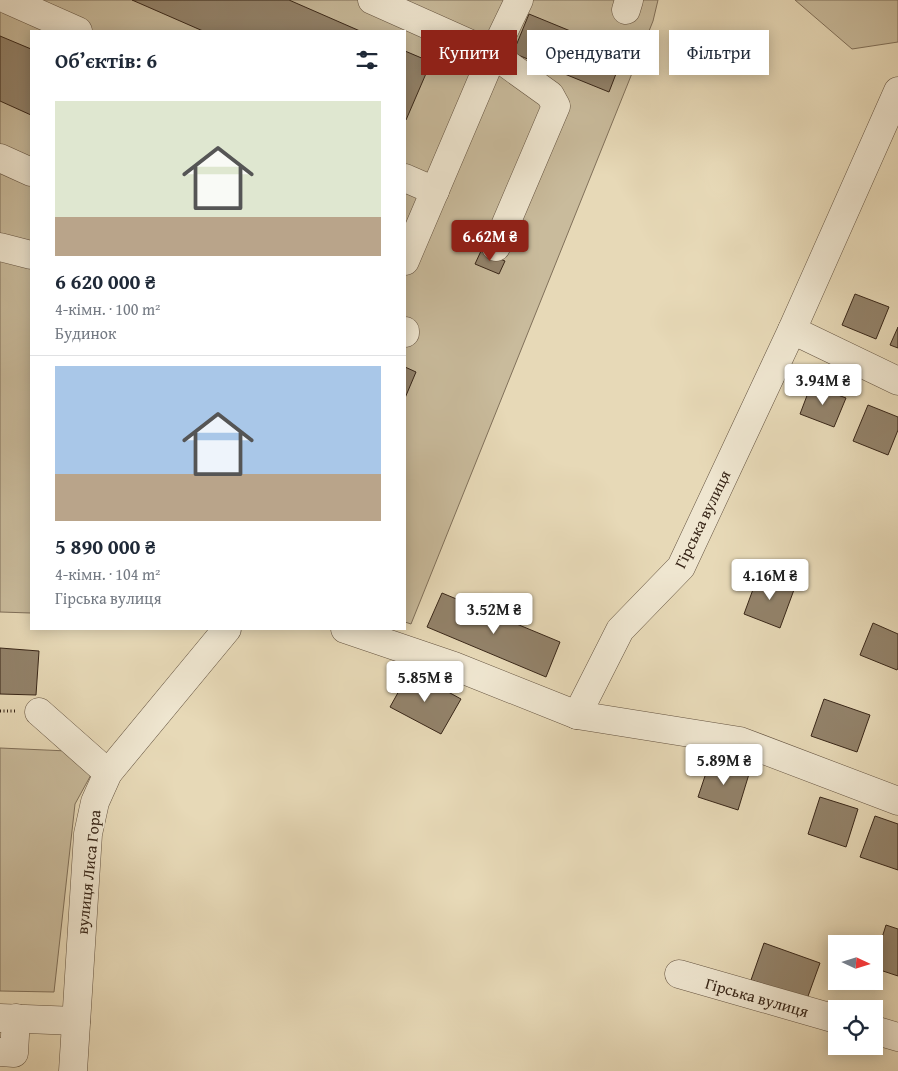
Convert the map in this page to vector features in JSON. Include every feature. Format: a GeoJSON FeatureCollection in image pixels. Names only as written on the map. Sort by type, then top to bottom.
{"type":"FeatureCollection","features":[{"type":"Feature","properties":{"kind":"street"},"geometry":{"type":"LineString","coordinates":[[8,0],[76,30]]}},
{"type":"Feature","properties":{"kind":"street"},"geometry":{"type":"LineString","coordinates":[[372,0],[440,30]]}},
{"type":"Feature","properties":{"kind":"street"},"geometry":{"type":"LineString","coordinates":[[505,30],[519,0]]}},
{"type":"Feature","properties":{"kind":"street"},"geometry":{"type":"LineString","coordinates":[[496,247],[556,106],[550,95],[517,71]]}},
{"type":"Feature","properties":{"kind":"street"},"geometry":{"type":"LineString","coordinates":[[406,258],[485,75]]}},
{"type":"Feature","properties":{"kind":"street","name":"Гірська вулиця"},"geometry":{"type":"LineString","coordinates":[[577,715],[620,630],[681,567],[792,330],[898,91]]}},
{"type":"Feature","properties":{"kind":"street"},"geometry":{"type":"LineString","coordinates":[[0,158],[30,172]]}},
{"type":"Feature","properties":{"kind":"street"},"geometry":{"type":"LineString","coordinates":[[406,178],[435,191]]}},
{"type":"Feature","properties":{"kind":"street"},"geometry":{"type":"LineString","coordinates":[[0,247],[30,255]]}},
{"type":"Feature","properties":{"kind":"street"},"geometry":{"type":"LineString","coordinates":[[792,330],[898,381]]}},
{"type":"Feature","properties":{"kind":"street","name":"вулиця Лиса Гора"},"geometry":{"type":"LineString","coordinates":[[73,1071],[88,834],[95,802],[108,773],[226,630]]}},
{"type":"Feature","properties":{"kind":"street"},"geometry":{"type":"LineString","coordinates":[[348,630],[454,666],[577,715],[740,741],[898,801]]}},
{"type":"Feature","properties":{"kind":"street"},"geometry":{"type":"LineString","coordinates":[[39,712],[108,773]]}},
{"type":"Feature","properties":{"kind":"street","name":"Гірська вулиця"},"geometry":{"type":"LineString","coordinates":[[679,974],[828,1017]]}},
{"type":"Feature","properties":{"kind":"street"},"geometry":{"type":"LineString","coordinates":[[0,1052],[14,1053],[8,1018],[76,1021]]}},
{"type":"Feature","properties":{"kind":"street"},"geometry":{"type":"LineString","coordinates":[[883,1032],[898,1036]]}},
{"type":"Feature","properties":{"kind":"shaded area"},"geometry":{"type":"Polygon","coordinates":[[[0,0],[658,0],[649,30],[527,30],[527,75],[631,75],[411,624],[406,622],[406,30],[30,30],[30,613],[0,612],[0,0]]]}},
{"type":"Feature","properties":{"kind":"shaded area"},"geometry":{"type":"Polygon","coordinates":[[[795,0],[898,0],[898,42],[852,49],[795,0]]]}},
{"type":"Feature","properties":{"kind":"shaded area"},"geometry":{"type":"Polygon","coordinates":[[[0,748],[68,751],[92,773],[75,804],[54,992],[0,991],[0,748]]]}},
{"type":"Feature","properties":{"kind":"building"},"geometry":{"type":"Polygon","coordinates":[[[132,0],[289,0],[358,30],[201,30],[132,0]]]}},
{"type":"Feature","properties":{"kind":"building"},"geometry":{"type":"Polygon","coordinates":[[[529,14],[568,30],[527,30],[527,59],[517,55],[517,43],[529,14]]]}},
{"type":"Feature","properties":{"kind":"building"},"geometry":{"type":"Polygon","coordinates":[[[0,36],[30,49],[30,115],[0,101],[0,36]]]}},
{"type":"Feature","properties":{"kind":"building"},"geometry":{"type":"Polygon","coordinates":[[[406,51],[421,58],[421,75],[425,75],[406,120],[406,51]]]}},
{"type":"Feature","properties":{"kind":"building"},"geometry":{"type":"Polygon","coordinates":[[[567,75],[616,75],[609,92],[567,75]]]}},
{"type":"Feature","properties":{"kind":"building"},"geometry":{"type":"Polygon","coordinates":[[[481,251],[505,261],[499,274],[475,264],[481,251]]]}},
{"type":"Feature","properties":{"kind":"building"},"geometry":{"type":"Polygon","coordinates":[[[855,294],[889,307],[876,339],[842,325],[855,294]]]}},
{"type":"Feature","properties":{"kind":"building"},"geometry":{"type":"Polygon","coordinates":[[[898,327],[898,348],[890,345],[898,327]]]}},
{"type":"Feature","properties":{"kind":"building"},"geometry":{"type":"Polygon","coordinates":[[[406,367],[416,372],[406,396],[406,367]]]}},
{"type":"Feature","properties":{"kind":"building"},"geometry":{"type":"Polygon","coordinates":[[[811,385],[846,398],[834,427],[800,414],[811,385]]]}},
{"type":"Feature","properties":{"kind":"building"},"geometry":{"type":"Polygon","coordinates":[[[868,405],[898,417],[898,430],[888,455],[853,441],[868,405]]]}},
{"type":"Feature","properties":{"kind":"building"},"geometry":{"type":"Polygon","coordinates":[[[759,573],[795,587],[780,628],[744,614],[759,573]]]}},
{"type":"Feature","properties":{"kind":"building"},"geometry":{"type":"Polygon","coordinates":[[[442,593],[560,642],[546,677],[427,627],[442,593]]]}},
{"type":"Feature","properties":{"kind":"building"},"geometry":{"type":"Polygon","coordinates":[[[873,623],[898,634],[897,670],[860,655],[873,623]]]}},
{"type":"Feature","properties":{"kind":"building"},"geometry":{"type":"Polygon","coordinates":[[[0,648],[39,651],[36,695],[0,694],[0,648]]]}},
{"type":"Feature","properties":{"kind":"building"},"geometry":{"type":"Polygon","coordinates":[[[410,671],[461,699],[441,734],[390,707],[410,671]]]}},
{"type":"Feature","properties":{"kind":"building"},"geometry":{"type":"Polygon","coordinates":[[[824,699],[870,715],[857,752],[811,736],[824,699]]]}},
{"type":"Feature","properties":{"kind":"building"},"geometry":{"type":"Polygon","coordinates":[[[710,761],[749,774],[738,810],[698,797],[710,761]]]}},
{"type":"Feature","properties":{"kind":"building"},"geometry":{"type":"Polygon","coordinates":[[[820,797],[858,809],[846,847],[808,834],[820,797]]]}},
{"type":"Feature","properties":{"kind":"building"},"geometry":{"type":"Polygon","coordinates":[[[875,816],[898,824],[898,870],[860,857],[875,816]]]}},
{"type":"Feature","properties":{"kind":"building"},"geometry":{"type":"Polygon","coordinates":[[[886,925],[898,929],[898,976],[883,971],[883,935],[886,925]]]}},
{"type":"Feature","properties":{"kind":"building"},"geometry":{"type":"Polygon","coordinates":[[[764,943],[820,963],[807,999],[751,980],[764,943]]]}}]}
